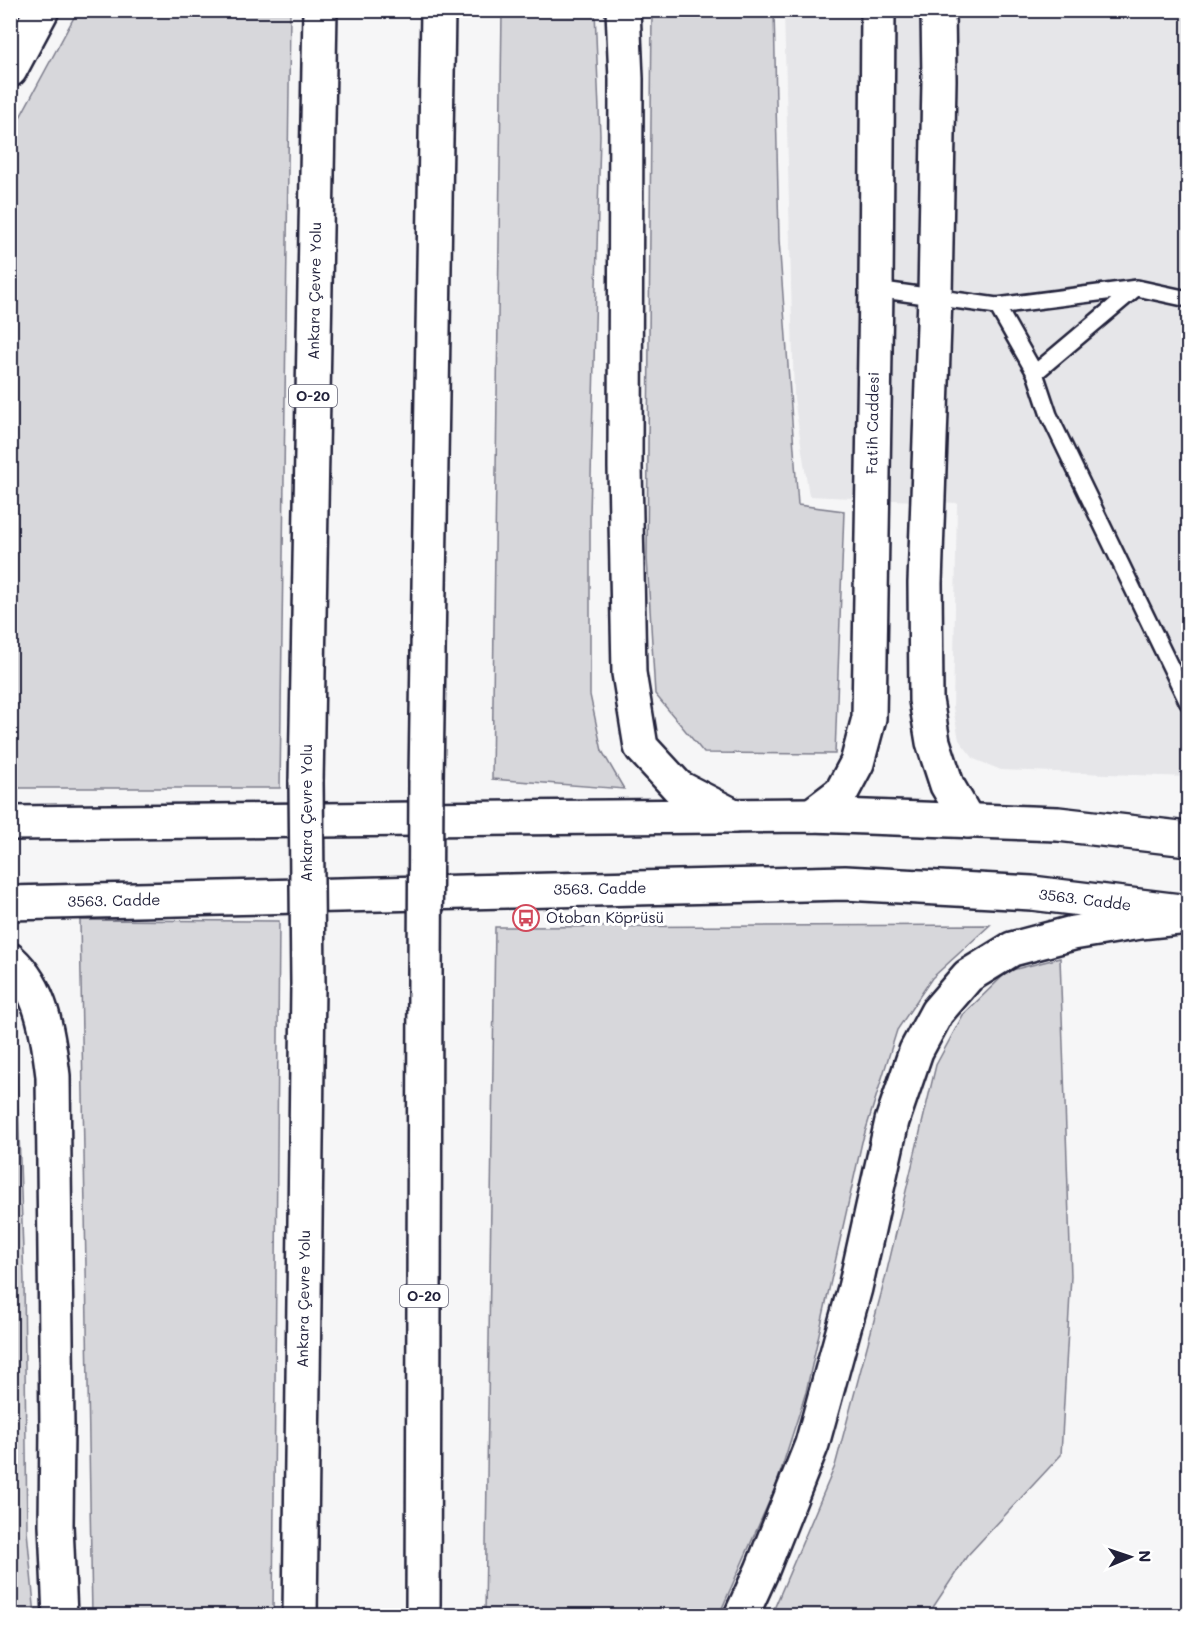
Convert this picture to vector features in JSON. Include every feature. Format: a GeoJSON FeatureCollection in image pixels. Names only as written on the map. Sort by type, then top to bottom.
{"type":"FeatureCollection","features":[{"type":"Feature","properties":{"kind":"main road"},"geometry":{"type":"LineString","coordinates":[[10,70],[42,10]]}},
{"type":"Feature","properties":{"kind":"main road","name":"Ankara Çevre Yolu"},"geometry":{"type":"LineString","coordinates":[[300,1616],[308,985],[306,782],[320,10]]}},
{"type":"Feature","properties":{"kind":"main road","name":"O-20"},"geometry":{"type":"LineString","coordinates":[[423,1616],[426,780],[438,10]]}},
{"type":"Feature","properties":{"kind":"main road"},"geometry":{"type":"LineString","coordinates":[[624,10],[626,79],[625,468],[629,673],[641,747],[678,787],[734,816]]}},
{"type":"Feature","properties":{"kind":"main road","name":"Fatih Caddesi"},"geometry":{"type":"LineString","coordinates":[[812,815],[841,793],[857,763],[869,718],[878,10]]}},
{"type":"Feature","properties":{"kind":"main road"},"geometry":{"type":"LineString","coordinates":[[938,10],[935,296],[925,583],[926,700],[933,742],[947,785],[968,821]]}},
{"type":"Feature","properties":{"kind":"main road"},"geometry":{"type":"LineString","coordinates":[[10,823],[812,815],[1058,824],[1188,839]]}},
{"type":"Feature","properties":{"kind":"main road","name":"3563. Cadde"},"geometry":{"type":"LineString","coordinates":[[10,903],[845,882],[1032,893],[1188,912]]}},
{"type":"Feature","properties":{"kind":"main road"},"geometry":{"type":"LineString","coordinates":[[741,1616],[762,1570],[812,1444],[855,1288],[892,1121],[916,1051],[937,1012],[968,976],[1012,949],[1073,933],[1188,917]]}},
{"type":"Feature","properties":{"kind":"main road"},"geometry":{"type":"LineString","coordinates":[[10,960],[32,988],[46,1024],[53,1076],[57,1403],[56,1525],[60,1616]]}},
{"type":"Feature","properties":{"kind":"lane"},"geometry":{"type":"LineString","coordinates":[[876,290],[997,306],[1137,288],[1188,299]]}},
{"type":"Feature","properties":{"kind":"lane"},"geometry":{"type":"LineString","coordinates":[[1035,373],[1137,288]]}},
{"type":"Feature","properties":{"kind":"lane"},"geometry":{"type":"LineString","coordinates":[[997,306],[1035,373],[1049,415],[1188,702]]}},
{"type":"Feature","properties":{"kind":"shaded area"},"geometry":{"type":"Polygon","coordinates":[[[78,10],[290,11],[280,788],[11,788],[11,134],[78,10]]]}},
{"type":"Feature","properties":{"kind":"shaded area"},"geometry":{"type":"Polygon","coordinates":[[[502,11],[595,11],[600,135],[590,514],[590,695],[602,751],[624,789],[492,779],[502,11]]]}},
{"type":"Feature","properties":{"kind":"shaded area"},"geometry":{"type":"Polygon","coordinates":[[[652,11],[774,11],[779,240],[798,505],[844,511],[835,754],[704,753],[655,694],[647,558],[652,11]]]}},
{"type":"Feature","properties":{"kind":"shaded area"},"geometry":{"type":"Polygon","coordinates":[[[784,11],[1188,11],[1188,777],[1001,770],[974,759],[959,740],[953,708],[957,503],[809,496],[794,398],[784,11]]]}},
{"type":"Feature","properties":{"kind":"shaded area"},"geometry":{"type":"Polygon","coordinates":[[[80,920],[279,921],[273,1615],[92,1615],[80,920]]]}},
{"type":"Feature","properties":{"kind":"shaded area"},"geometry":{"type":"Polygon","coordinates":[[[990,925],[932,978],[897,1030],[862,1142],[806,1392],[776,1486],[719,1615],[485,1615],[495,927],[990,925]]]}},
{"type":"Feature","properties":{"kind":"shaded area"},"geometry":{"type":"Polygon","coordinates":[[[1060,958],[1071,1276],[1061,1455],[967,1556],[928,1615],[771,1616],[835,1466],[884,1283],[936,1065],[963,1015],[1008,971],[1060,958]]]}},
{"type":"Feature","properties":{"kind":"shaded area"},"geometry":{"type":"Polygon","coordinates":[[[11,1057],[17,1074],[24,1281],[27,1531],[35,1616],[10,1615],[11,1057]]]}},
{"type":"Feature","properties":{"kind":"place","name":"Otoban Köprüsü"},"geometry":{"type":"Point","coordinates":[526,918]}}]}
